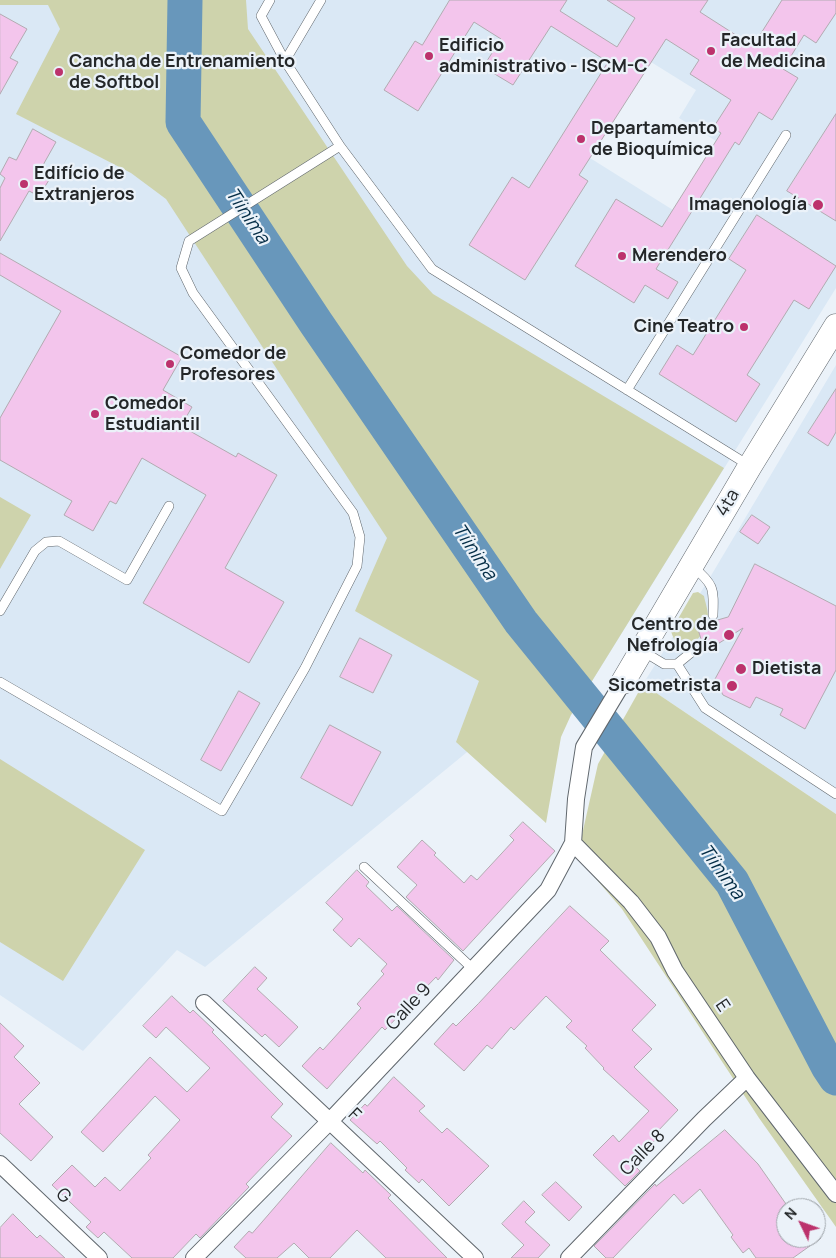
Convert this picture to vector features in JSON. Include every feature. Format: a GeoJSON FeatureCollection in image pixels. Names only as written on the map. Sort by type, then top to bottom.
{"type":"FeatureCollection","features":[{"type":"Feature","properties":{"kind":"street","name":"4ta"},"geometry":{"type":"LineString","coordinates":[[623,682],[750,466],[836,328]]}},
{"type":"Feature","properties":{"kind":"street","name":"Calle 9"},"geometry":{"type":"LineString","coordinates":[[194,1258],[331,1120],[548,890],[573,843],[576,799],[584,747],[623,682]]}},
{"type":"Feature","properties":{"kind":"street","name":"E"},"geometry":{"type":"LineString","coordinates":[[573,843],[631,902],[658,937],[675,971],[747,1078],[836,1194]]}},
{"type":"Feature","properties":{"kind":"street","name":"F"},"geometry":{"type":"LineString","coordinates":[[204,1003],[331,1120],[475,1258]]}},
{"type":"Feature","properties":{"kind":"street","name":"Calle 8"},"geometry":{"type":"LineString","coordinates":[[569,1258],[704,1119],[747,1078]]}},
{"type":"Feature","properties":{"kind":"street","name":"G"},"geometry":{"type":"LineString","coordinates":[[0,1164],[99,1258]]}},
{"type":"Feature","properties":{"kind":"lane"},"geometry":{"type":"LineString","coordinates":[[270,0],[261,16],[285,61],[340,146],[432,269],[750,466]]}},
{"type":"Feature","properties":{"kind":"lane"},"geometry":{"type":"LineString","coordinates":[[285,61],[321,0]]}},
{"type":"Feature","properties":{"kind":"lane"},"geometry":{"type":"LineString","coordinates":[[627,390],[786,135]]}},
{"type":"Feature","properties":{"kind":"lane"},"geometry":{"type":"LineString","coordinates":[[0,682],[222,811],[306,668],[357,566],[360,537],[353,513],[192,293],[181,268],[189,241],[340,146]]}},
{"type":"Feature","properties":{"kind":"lane"},"geometry":{"type":"LineString","coordinates":[[0,611],[35,551],[46,542],[59,541],[128,580],[169,506]]}},
{"type":"Feature","properties":{"kind":"lane"},"geometry":{"type":"LineString","coordinates":[[692,565],[704,576],[714,590],[713,615]]}},
{"type":"Feature","properties":{"kind":"lane"},"geometry":{"type":"LineString","coordinates":[[641,650],[664,664],[677,664],[693,651]]}},
{"type":"Feature","properties":{"kind":"lane"},"geometry":{"type":"LineString","coordinates":[[677,664],[706,708],[836,794]]}},
{"type":"Feature","properties":{"kind":"lane"},"geometry":{"type":"LineString","coordinates":[[364,868],[473,969]]}},
{"type":"Feature","properties":{"kind":"shaded area"},"geometry":{"type":"Polygon","coordinates":[[[0,0],[836,0],[836,288],[571,715],[511,716],[205,967],[177,950],[83,1051],[0,995],[0,0]],[[651,62],[590,158],[673,210],[716,141],[679,118],[696,90],[651,62]]]}},
{"type":"Feature","properties":{"kind":"shaded area"},"geometry":{"type":"Polygon","coordinates":[[[836,365],[836,814],[643,684],[709,579],[836,365]]]}},
{"type":"Feature","properties":{"kind":"green space"},"geometry":{"type":"Polygon","coordinates":[[[0,0],[246,0],[248,29],[407,266],[433,294],[724,468],[571,715],[561,737],[546,823],[456,742],[479,681],[355,611],[387,538],[166,199],[131,173],[16,114],[60,29],[48,5],[0,5],[0,0]]]}},
{"type":"Feature","properties":{"kind":"green space"},"geometry":{"type":"Polygon","coordinates":[[[0,497],[31,515],[0,569],[0,497]]]}},
{"type":"Feature","properties":{"kind":"green space"},"geometry":{"type":"Polygon","coordinates":[[[698,592],[704,596],[708,613],[707,623],[699,638],[687,646],[681,645],[675,641],[671,631],[693,593],[698,592]]]}},
{"type":"Feature","properties":{"kind":"green space"},"geometry":{"type":"Polygon","coordinates":[[[643,684],[836,814],[836,1227],[826,1213],[826,1198],[816,1198],[759,1118],[622,909],[577,857],[598,764],[643,684]]]}},
{"type":"Feature","properties":{"kind":"green space"},"geometry":{"type":"Polygon","coordinates":[[[0,759],[145,850],[63,981],[0,942],[0,759]]]}},
{"type":"Feature","properties":{"kind":"building"},"geometry":{"type":"Polygon","coordinates":[[[450,0],[567,0],[560,11],[617,47],[635,18],[607,0],[708,0],[700,12],[753,46],[782,0],[836,0],[836,13],[816,43],[804,35],[783,69],[798,78],[772,120],[759,112],[739,145],[735,142],[656,269],[678,282],[668,299],[645,285],[634,303],[575,266],[616,199],[662,227],[721,133],[713,128],[731,100],[690,74],[699,60],[666,39],[579,175],[588,181],[525,280],[469,245],[512,177],[529,188],[608,62],[551,26],[513,85],[483,67],[501,39],[474,22],[418,111],[384,90],[415,41],[422,45],[450,0]]]}},
{"type":"Feature","properties":{"kind":"building"},"geometry":{"type":"Polygon","coordinates":[[[0,14],[27,29],[10,58],[18,62],[0,94],[0,14]]]}},
{"type":"Feature","properties":{"kind":"building"},"geometry":{"type":"Polygon","coordinates":[[[836,114],[836,221],[787,191],[836,114]]]}},
{"type":"Feature","properties":{"kind":"building","name":"Edifício de Extranjeros"},"geometry":{"type":"Polygon","coordinates":[[[33,129],[56,142],[38,174],[49,180],[39,196],[29,191],[0,241],[0,188],[5,178],[0,174],[9,157],[16,160],[33,129]]]}},
{"type":"Feature","properties":{"kind":"building","name":"Cine Teatro"},"geometry":{"type":"Polygon","coordinates":[[[757,215],[836,266],[809,309],[794,300],[747,375],[760,384],[736,422],[659,374],[677,345],[693,355],[746,270],[729,259],[757,215]]]}},
{"type":"Feature","properties":{"kind":"building","name":"Comedor Estudiantil"},"geometry":{"type":"Polygon","coordinates":[[[0,253],[182,357],[163,390],[192,407],[181,426],[236,457],[238,453],[277,475],[225,568],[284,602],[249,663],[143,603],[206,495],[142,458],[116,504],[110,501],[93,531],[64,515],[72,501],[0,460],[0,418],[61,311],[0,275],[0,253]]]}},
{"type":"Feature","properties":{"kind":"building"},"geometry":{"type":"Polygon","coordinates":[[[836,389],[836,432],[828,446],[808,433],[836,389]]]}},
{"type":"Feature","properties":{"kind":"building"},"geometry":{"type":"Polygon","coordinates":[[[752,515],[770,527],[758,544],[740,532],[752,515]]]}},
{"type":"Feature","properties":{"kind":"building"},"geometry":{"type":"Polygon","coordinates":[[[755,564],[836,606],[836,670],[805,729],[780,715],[783,709],[756,697],[750,708],[723,695],[715,679],[743,628],[705,652],[697,626],[728,617],[755,564]]]}},
{"type":"Feature","properties":{"kind":"building"},"geometry":{"type":"Polygon","coordinates":[[[360,638],[392,655],[373,693],[340,677],[360,638]]]}},
{"type":"Feature","properties":{"kind":"building"},"geometry":{"type":"Polygon","coordinates":[[[239,691],[260,703],[221,771],[201,760],[239,691]]]}},
{"type":"Feature","properties":{"kind":"building"},"geometry":{"type":"Polygon","coordinates":[[[330,725],[381,752],[352,806],[301,778],[330,725]]]}},
{"type":"Feature","properties":{"kind":"building"},"geometry":{"type":"Polygon","coordinates":[[[523,822],[555,851],[463,951],[406,897],[417,885],[397,867],[422,840],[436,853],[434,855],[464,883],[471,875],[477,880],[514,840],[510,836],[523,822]]]}},
{"type":"Feature","properties":{"kind":"building"},"geometry":{"type":"Polygon","coordinates":[[[357,870],[369,882],[366,886],[392,911],[397,906],[454,960],[438,980],[436,977],[385,1030],[382,1027],[327,1089],[302,1066],[320,1047],[323,1050],[361,1008],[357,1004],[384,974],[381,971],[387,964],[359,938],[351,947],[333,930],[343,919],[326,903],[357,870]]]}},
{"type":"Feature","properties":{"kind":"building"},"geometry":{"type":"Polygon","coordinates":[[[570,906],[609,941],[600,950],[656,1005],[632,1030],[652,1049],[634,1067],[678,1110],[656,1133],[659,1136],[637,1159],[640,1162],[635,1166],[640,1171],[625,1186],[593,1155],[613,1135],[619,1142],[649,1111],[603,1069],[585,1048],[587,1046],[566,1027],[572,1021],[546,996],[514,1030],[511,1027],[492,1049],[487,1045],[464,1071],[434,1044],[453,1023],[456,1026],[478,1004],[570,906]]]}},
{"type":"Feature","properties":{"kind":"building"},"geometry":{"type":"Polygon","coordinates":[[[255,967],[267,978],[257,989],[298,1027],[279,1047],[265,1034],[262,1037],[223,1001],[255,967]]]}},
{"type":"Feature","properties":{"kind":"building"},"geometry":{"type":"Polygon","coordinates":[[[172,996],[190,1013],[193,1010],[214,1030],[212,1032],[283,1104],[271,1117],[292,1136],[246,1184],[249,1187],[200,1238],[196,1234],[173,1258],[132,1258],[104,1232],[98,1238],[86,1227],[91,1222],[52,1185],[72,1165],[95,1187],[105,1177],[120,1191],[151,1158],[148,1155],[180,1120],[155,1096],[103,1152],[81,1132],[150,1057],[187,1092],[210,1068],[166,1027],[156,1038],[143,1026],[172,996]]]}},
{"type":"Feature","properties":{"kind":"building"},"geometry":{"type":"Polygon","coordinates":[[[0,1023],[24,1046],[14,1057],[40,1083],[19,1104],[53,1137],[31,1161],[0,1133],[0,1023]]]}},
{"type":"Feature","properties":{"kind":"building"},"geometry":{"type":"Polygon","coordinates":[[[394,1077],[425,1106],[419,1111],[442,1133],[447,1128],[489,1166],[449,1206],[422,1179],[419,1183],[405,1170],[407,1168],[380,1141],[377,1144],[350,1120],[365,1104],[367,1106],[394,1077]]]}},
{"type":"Feature","properties":{"kind":"building"},"geometry":{"type":"Polygon","coordinates":[[[725,1130],[758,1164],[782,1198],[776,1198],[776,1248],[807,1248],[793,1258],[756,1258],[749,1248],[743,1253],[731,1237],[733,1235],[700,1189],[683,1204],[674,1194],[613,1258],[606,1258],[594,1246],[655,1184],[656,1186],[725,1130]]]}},
{"type":"Feature","properties":{"kind":"building"},"geometry":{"type":"Polygon","coordinates":[[[331,1143],[363,1173],[365,1170],[391,1195],[388,1198],[447,1258],[386,1258],[357,1230],[330,1258],[309,1258],[294,1243],[277,1258],[246,1258],[234,1247],[249,1231],[252,1233],[331,1143]]]}},
{"type":"Feature","properties":{"kind":"building"},"geometry":{"type":"Polygon","coordinates":[[[556,1182],[582,1207],[569,1221],[542,1195],[556,1182]]]}},
{"type":"Feature","properties":{"kind":"building"},"geometry":{"type":"Polygon","coordinates":[[[524,1201],[535,1212],[525,1222],[550,1245],[538,1258],[511,1258],[524,1245],[502,1224],[524,1201]]]}},
{"type":"Feature","properties":{"kind":"building"},"geometry":{"type":"Polygon","coordinates":[[[13,1214],[37,1238],[40,1235],[65,1258],[0,1258],[0,1228],[13,1214]]]}},
{"type":"Feature","properties":{"kind":"waterway","name":"Tíinima"},"geometry":{"type":"LineString","coordinates":[[185,0],[183,122],[316,323],[521,622],[732,882],[836,1078]]}},
{"type":"Feature","properties":{"kind":"place","name":"Facultad de Medicina"},"geometry":{"type":"Point","coordinates":[711,51]}},
{"type":"Feature","properties":{"kind":"place","name":"Edificio administrativo - ISCM-C"},"geometry":{"type":"Point","coordinates":[429,56]}},
{"type":"Feature","properties":{"kind":"place","name":"Cancha de Entrenamiento de Softbol"},"geometry":{"type":"Point","coordinates":[59,72]}},
{"type":"Feature","properties":{"kind":"place","name":"Departamento de Bioquímica"},"geometry":{"type":"Point","coordinates":[581,139]}},
{"type":"Feature","properties":{"kind":"place","name":"Edifício de Extranjeros"},"geometry":{"type":"Point","coordinates":[24,184]}},
{"type":"Feature","properties":{"kind":"place","name":"Imagenología"},"geometry":{"type":"Point","coordinates":[818,205]}},
{"type":"Feature","properties":{"kind":"place","name":"Merendero"},"geometry":{"type":"Point","coordinates":[622,256]}},
{"type":"Feature","properties":{"kind":"place","name":"Cine Teatro"},"geometry":{"type":"Point","coordinates":[744,327]}},
{"type":"Feature","properties":{"kind":"place","name":"Comedor de Profesores"},"geometry":{"type":"Point","coordinates":[170,364]}},
{"type":"Feature","properties":{"kind":"place","name":"Comedor Estudiantil"},"geometry":{"type":"Point","coordinates":[95,414]}},
{"type":"Feature","properties":{"kind":"place","name":"Centro de Nefrología"},"geometry":{"type":"Point","coordinates":[729,635]}},
{"type":"Feature","properties":{"kind":"place","name":"Dietista"},"geometry":{"type":"Point","coordinates":[741,669]}},
{"type":"Feature","properties":{"kind":"place","name":"Sicometrista"},"geometry":{"type":"Point","coordinates":[732,686]}}]}
